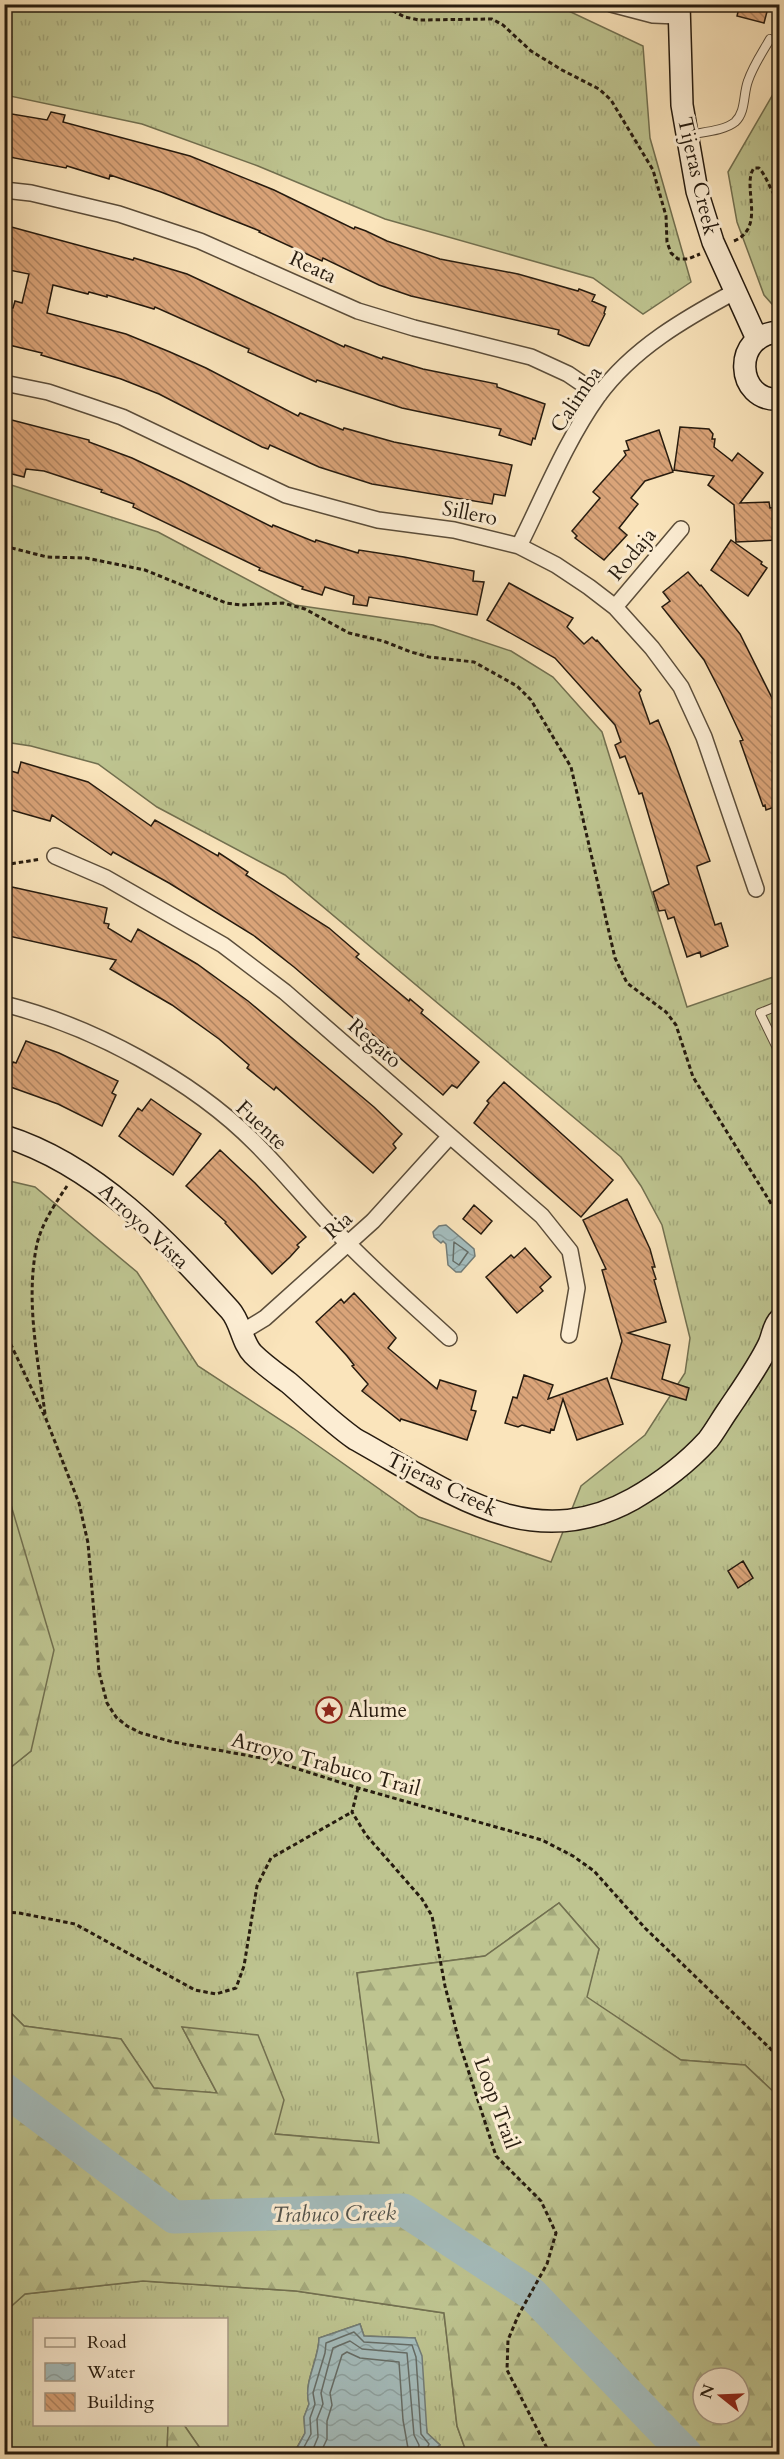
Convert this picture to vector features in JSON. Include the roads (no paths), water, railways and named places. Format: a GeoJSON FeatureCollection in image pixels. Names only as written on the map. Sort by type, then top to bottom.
{"type":"FeatureCollection","features":[{"type":"Feature","properties":{"kind":"street"},"geometry":{"type":"LineString","coordinates":[[611,4],[653,15],[678,10]]}},
{"type":"Feature","properties":{"kind":"street","name":"Tijeras Creek"},"geometry":{"type":"LineString","coordinates":[[678,10],[682,105],[697,191],[716,248],[757,339]]}},
{"type":"Feature","properties":{"kind":"street","name":"Reata"},"geometry":{"type":"LineString","coordinates":[[4,190],[31,193],[119,214],[200,241],[358,311],[414,328],[531,357],[568,374],[599,395]]}},
{"type":"Feature","properties":{"kind":"street","name":"Calimba"},"geometry":{"type":"LineString","coordinates":[[519,546],[577,430],[599,395],[622,369],[669,330],[736,291]]}},
{"type":"Feature","properties":{"kind":"street"},"geometry":{"type":"LineString","coordinates":[[778,401],[756,392],[745,375],[745,355],[757,339],[766,333],[780,332]]}},
{"type":"Feature","properties":{"kind":"street","name":"Sillero"},"geometry":{"type":"LineString","coordinates":[[4,383],[48,392],[122,417],[286,495],[378,520],[454,530],[519,546],[556,565],[615,607],[652,648],[681,687],[704,737],[756,889]]}},
{"type":"Feature","properties":{"kind":"street","name":"Rodaja"},"geometry":{"type":"LineString","coordinates":[[615,607],[681,528]]}},
{"type":"Feature","properties":{"kind":"street","name":"Regato"},"geometry":{"type":"LineString","coordinates":[[55,856],[106,878],[223,945],[285,992],[542,1216],[570,1251],[578,1288],[569,1335]]}},
{"type":"Feature","properties":{"kind":"street","name":"Fuente"},"geometry":{"type":"LineString","coordinates":[[4,1004],[85,1031],[158,1070],[207,1103],[255,1143],[349,1244],[449,1338]]}},
{"type":"Feature","properties":{"kind":"street","name":"Arroyo Vista"},"geometry":{"type":"LineString","coordinates":[[4,1136],[41,1150],[78,1170],[112,1193],[156,1233],[232,1313],[251,1352]]}},
{"type":"Feature","properties":{"kind":"street","name":"Ria"},"geometry":{"type":"LineString","coordinates":[[242,1332],[265,1318],[349,1244],[450,1136]]}},
{"type":"Feature","properties":{"kind":"street","name":"Tijeras Creek"},"geometry":{"type":"LineString","coordinates":[[251,1352],[339,1428],[355,1439],[462,1498],[507,1516],[549,1523],[588,1518],[616,1508],[657,1485],[708,1440],[774,1342],[775,1324],[780,1319]]}},
{"type":"Feature","properties":{"kind":"lane"},"geometry":{"type":"LineString","coordinates":[[687,135],[724,127],[734,122],[742,112],[747,82],[770,39]]}},
{"type":"Feature","properties":{"kind":"lane"},"geometry":{"type":"LineString","coordinates":[[780,1005],[760,1013],[780,1054]]}},
{"type":"Feature","properties":{"kind":"water"},"geometry":{"type":"Polygon","coordinates":[[[446,1225],[474,1249],[475,1256],[461,1272],[456,1272],[448,1265],[446,1244],[434,1237],[433,1232],[439,1226],[446,1225]]]}},
{"type":"Feature","properties":{"kind":"water"},"geometry":{"type":"Polygon","coordinates":[[[360,2324],[364,2336],[415,2338],[422,2356],[427,2433],[440,2445],[428,2454],[298,2454],[296,2450],[305,2433],[304,2417],[309,2404],[308,2388],[319,2338],[360,2324]]]}},
{"type":"Feature","properties":{"kind":"waterway","name":"Trabuco Creek"},"geometry":{"type":"LineString","coordinates":[[4,2089],[174,2217],[404,2210],[532,2294],[686,2454]]}},
{"type":"Feature","properties":{"kind":"place","name":"Alume"},"geometry":{"type":"Point","coordinates":[329,1710]}}]}
